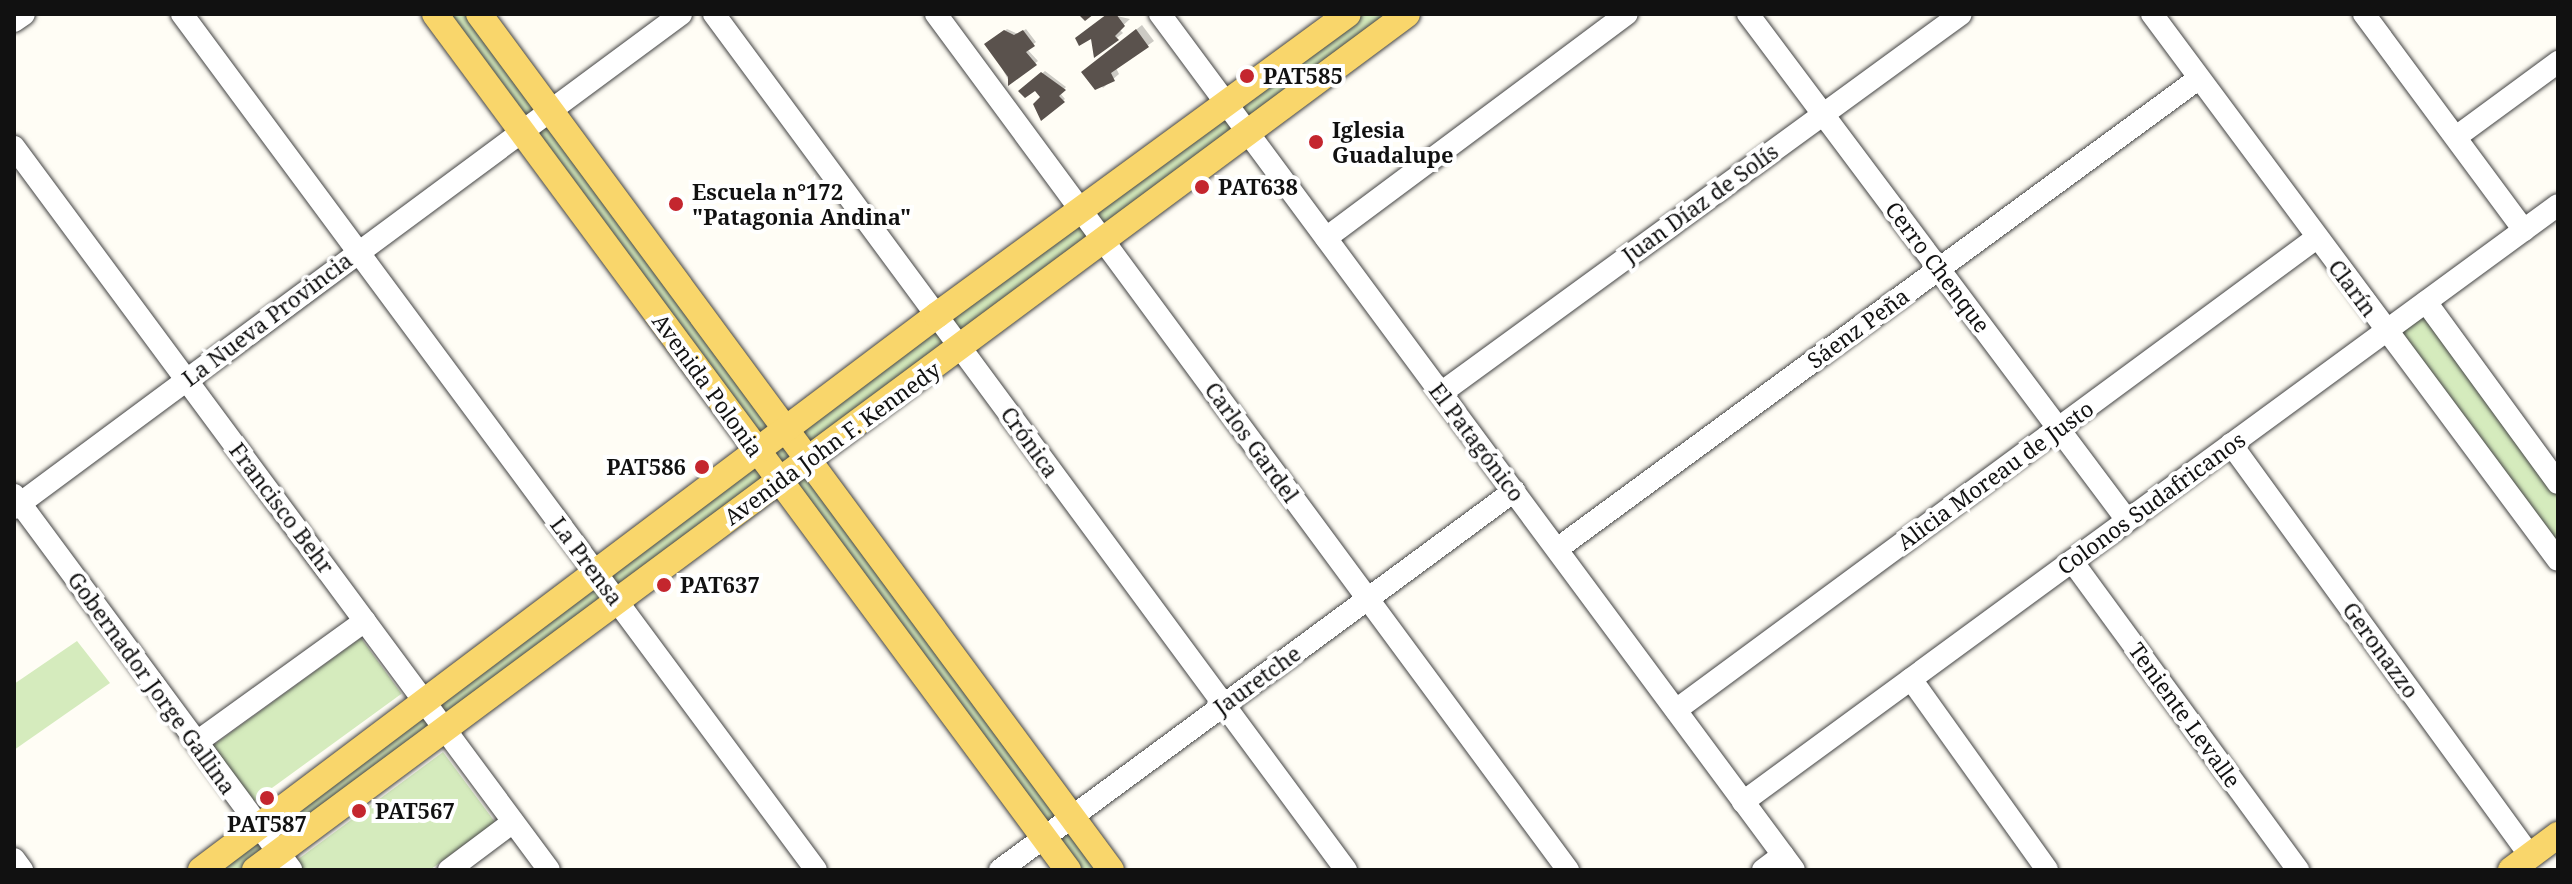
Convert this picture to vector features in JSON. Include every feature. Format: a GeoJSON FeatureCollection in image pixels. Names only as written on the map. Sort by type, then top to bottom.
{"type":"FeatureCollection","features":[{"type":"Feature","properties":{"kind":"main road","name":"Avenida Polonia"},"geometry":{"type":"LineString","coordinates":[[435,14],[1068,870]]}},
{"type":"Feature","properties":{"kind":"main road","name":"Avenida Polonia"},"geometry":{"type":"LineString","coordinates":[[479,14],[1111,870]]}},
{"type":"Feature","properties":{"kind":"main road","name":"Avenida John F. Kennedy"},"geometry":{"type":"LineString","coordinates":[[201,870],[937,315],[1082,212],[1348,14]]}},
{"type":"Feature","properties":{"kind":"main road","name":"Avenida John F. Kennedy"},"geometry":{"type":"LineString","coordinates":[[255,870],[284,862],[445,729],[1407,14]]}},
{"type":"Feature","properties":{"kind":"main road"},"geometry":{"type":"LineString","coordinates":[[2527,866],[2558,835]]}},
{"type":"Feature","properties":{"kind":"street"},"geometry":{"type":"LineString","coordinates":[[14,21],[24,14]]}},
{"type":"Feature","properties":{"kind":"street","name":"La Prensa"},"geometry":{"type":"LineString","coordinates":[[182,14],[816,870]]}},
{"type":"Feature","properties":{"kind":"street"},"geometry":{"type":"LineString","coordinates":[[549,109],[681,14]]}},
{"type":"Feature","properties":{"kind":"street","name":"Crónica"},"geometry":{"type":"LineString","coordinates":[[714,14],[1346,870]]}},
{"type":"Feature","properties":{"kind":"street","name":"Carlos Gardel"},"geometry":{"type":"LineString","coordinates":[[936,14],[1568,870]]}},
{"type":"Feature","properties":{"kind":"street","name":"El Patagónico"},"geometry":{"type":"LineString","coordinates":[[1160,14],[1788,862]]}},
{"type":"Feature","properties":{"kind":"street"},"geometry":{"type":"LineString","coordinates":[[1326,238],[1627,14]]}},
{"type":"Feature","properties":{"kind":"street","name":"Cerro Chenque"},"geometry":{"type":"LineString","coordinates":[[1748,14],[2127,520]]}},
{"type":"Feature","properties":{"kind":"street","name":"Juan Díaz de Solís"},"geometry":{"type":"LineString","coordinates":[[1441,393],[1961,14]]}},
{"type":"Feature","properties":{"kind":"street","name":"Clarín"},"geometry":{"type":"LineString","coordinates":[[2152,14],[2315,239],[2558,560]]}},
{"type":"Feature","properties":{"kind":"street"},"geometry":{"type":"LineString","coordinates":[[2364,14],[2524,230]]}},
{"type":"Feature","properties":{"kind":"street"},"geometry":{"type":"LineString","coordinates":[[2456,137],[2558,62]]}},
{"type":"Feature","properties":{"kind":"street","name":"Sáenz Peña"},"geometry":{"type":"LineString","coordinates":[[1557,549],[2198,79]]}},
{"type":"Feature","properties":{"kind":"street","name":"La Nueva Provincia"},"geometry":{"type":"LineString","coordinates":[[16,502],[549,109]]}},
{"type":"Feature","properties":{"kind":"street","name":"Francisco Behr"},"geometry":{"type":"LineString","coordinates":[[14,147],[549,870]]}},
{"type":"Feature","properties":{"kind":"street","name":"Colonos Sudafricanos"},"geometry":{"type":"LineString","coordinates":[[1743,802],[2558,205]]}},
{"type":"Feature","properties":{"kind":"street","name":"Alicia Moreau de Justo"},"geometry":{"type":"LineString","coordinates":[[1676,710],[2315,239]]}},
{"type":"Feature","properties":{"kind":"street"},"geometry":{"type":"LineString","coordinates":[[2426,302],[2558,483]]}},
{"type":"Feature","properties":{"kind":"street","name":"Geronazzo"},"geometry":{"type":"LineString","coordinates":[[2231,444],[2527,866]]}},
{"type":"Feature","properties":{"kind":"street","name":"Jauretche"},"geometry":{"type":"LineString","coordinates":[[1000,870],[1514,491]]}},
{"type":"Feature","properties":{"kind":"street","name":"Gobernador Jorge Gallina"},"geometry":{"type":"LineString","coordinates":[[16,502],[284,862]]}},
{"type":"Feature","properties":{"kind":"street","name":"Teniente Levalle"},"geometry":{"type":"LineString","coordinates":[[2072,561],[2298,870]]}},
{"type":"Feature","properties":{"kind":"street"},"geometry":{"type":"LineString","coordinates":[[197,742],[365,621]]}},
{"type":"Feature","properties":{"kind":"street"},"geometry":{"type":"LineString","coordinates":[[1911,679],[2047,870]]}},
{"type":"Feature","properties":{"kind":"street"},"geometry":{"type":"LineString","coordinates":[[449,870],[513,822]]}},
{"type":"Feature","properties":{"kind":"street"},"geometry":{"type":"LineString","coordinates":[[14,859],[22,870]]}},
{"type":"Feature","properties":{"kind":"street"},"geometry":{"type":"LineString","coordinates":[[1763,870],[1788,862]]}},
{"type":"Feature","properties":{"kind":"green space"},"geometry":{"type":"Polygon","coordinates":[[[435,14],[479,14],[786,429],[1348,14],[1407,14],[808,458],[1111,870],[1068,870],[779,480],[255,870],[201,870],[756,451],[435,14]]]}},
{"type":"Feature","properties":{"kind":"green space"},"geometry":{"type":"Polygon","coordinates":[[[2426,302],[2558,483],[2558,560],[2387,333],[2426,302]]]}},
{"type":"Feature","properties":{"kind":"green space"},"geometry":{"type":"Polygon","coordinates":[[[361,638],[402,694],[254,801],[213,746],[361,638]]]}},
{"type":"Feature","properties":{"kind":"green space"},"geometry":{"type":"Polygon","coordinates":[[[77,641],[110,683],[14,750],[14,684],[77,641]]]}},
{"type":"Feature","properties":{"kind":"green space"},"geometry":{"type":"Polygon","coordinates":[[[443,752],[495,822],[430,870],[304,870],[297,860],[443,752]]]}},
{"type":"Feature","properties":{"kind":"building"},"geometry":{"type":"Polygon","coordinates":[[[1078,14],[1094,14],[1085,21],[1078,14]]]}},
{"type":"Feature","properties":{"kind":"building"},"geometry":{"type":"Polygon","coordinates":[[[1107,14],[1116,14],[1125,26],[1115,36],[1119,40],[1094,58],[1091,39],[1079,46],[1075,38],[1107,14]]]}},
{"type":"Feature","properties":{"kind":"building"},"geometry":{"type":"Polygon","coordinates":[[[1136,29],[1149,47],[1111,73],[1115,81],[1095,90],[1081,72],[1136,29]]]}},
{"type":"Feature","properties":{"kind":"building"},"geometry":{"type":"Polygon","coordinates":[[[1004,30],[1014,35],[1023,30],[1035,46],[1026,52],[1037,65],[1008,86],[1008,77],[984,44],[1004,30]]]}},
{"type":"Feature","properties":{"kind":"building"},"geometry":{"type":"Polygon","coordinates":[[[1041,72],[1066,90],[1059,96],[1065,102],[1041,121],[1033,104],[1040,97],[1035,91],[1025,98],[1018,91],[1041,72]]]}},
{"type":"Feature","properties":{"kind":"place","name":"PAT585"},"geometry":{"type":"Point","coordinates":[1247,76]}},
{"type":"Feature","properties":{"kind":"place","name":"Iglesia Guadalupe"},"geometry":{"type":"Point","coordinates":[1316,142]}},
{"type":"Feature","properties":{"kind":"place","name":"PAT638"},"geometry":{"type":"Point","coordinates":[1202,187]}},
{"type":"Feature","properties":{"kind":"place","name":"Escuela n°172 \"Patagonia Andina\""},"geometry":{"type":"Point","coordinates":[676,204]}},
{"type":"Feature","properties":{"kind":"place","name":"PAT586"},"geometry":{"type":"Point","coordinates":[702,467]}},
{"type":"Feature","properties":{"kind":"place","name":"PAT637"},"geometry":{"type":"Point","coordinates":[664,585]}},
{"type":"Feature","properties":{"kind":"place","name":"PAT587"},"geometry":{"type":"Point","coordinates":[267,798]}},
{"type":"Feature","properties":{"kind":"place","name":"PAT567"},"geometry":{"type":"Point","coordinates":[359,811]}}]}
